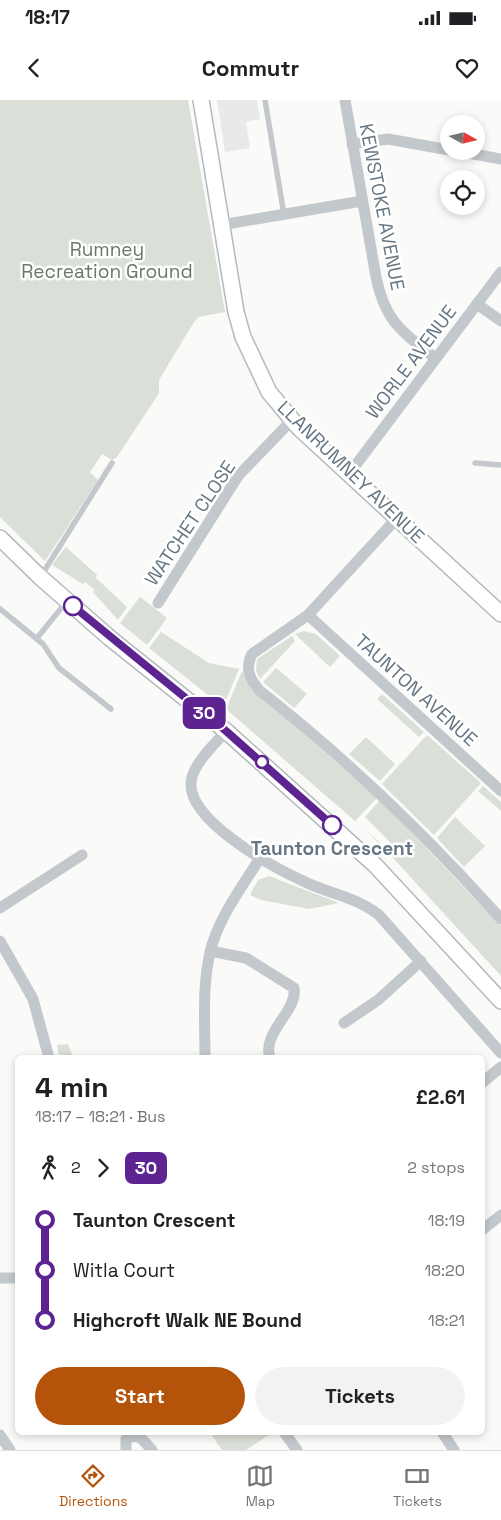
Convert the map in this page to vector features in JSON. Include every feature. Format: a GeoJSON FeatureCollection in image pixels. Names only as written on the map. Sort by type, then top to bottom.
{"type":"FeatureCollection","features":[{"type":"Feature","properties":{"kind":"main road","name":"LLANRUMNEY AVENUE"},"geometry":{"type":"LineString","coordinates":[[201,100],[236,312],[248,352],[269,392],[292,420],[501,614]]}},
{"type":"Feature","properties":{"kind":"main road"},"geometry":{"type":"LineString","coordinates":[[0,538],[67,601],[111,639],[226,731],[375,865],[501,1001]]}},
{"type":"Feature","properties":{"kind":"street","name":"KEWSTOKE AVENUE"},"geometry":{"type":"LineString","coordinates":[[344,100],[383,305],[401,330],[436,358]]}},
{"type":"Feature","properties":{"kind":"street"},"geometry":{"type":"LineString","coordinates":[[352,144],[388,139],[440,148]]}},
{"type":"Feature","properties":{"kind":"street"},"geometry":{"type":"LineString","coordinates":[[485,156],[501,159]]}},
{"type":"Feature","properties":{"kind":"street"},"geometry":{"type":"LineString","coordinates":[[222,225],[362,201]]}},
{"type":"Feature","properties":{"kind":"street","name":"WORLE AVENUE"},"geometry":{"type":"LineString","coordinates":[[349,474],[501,272]]}},
{"type":"Feature","properties":{"kind":"street"},"geometry":{"type":"LineString","coordinates":[[477,304],[501,321]]}},
{"type":"Feature","properties":{"kind":"street","name":"WATCHET CLOSE"},"geometry":{"type":"LineString","coordinates":[[158,603],[238,476],[292,420]]}},
{"type":"Feature","properties":{"kind":"street"},"geometry":{"type":"LineString","coordinates":[[397,518],[308,615],[252,654],[248,668],[253,683],[370,783],[430,842],[501,919]]}},
{"type":"Feature","properties":{"kind":"street","name":"TAUNTON AVENUE"},"geometry":{"type":"LineString","coordinates":[[308,615],[501,791]]}},
{"type":"Feature","properties":{"kind":"street"},"geometry":{"type":"LineString","coordinates":[[226,731],[197,766],[191,783],[192,794],[197,806],[234,840],[260,858],[304,882],[344,895],[368,907],[421,961],[501,1053]]}},
{"type":"Feature","properties":{"kind":"street"},"geometry":{"type":"LineString","coordinates":[[0,908],[82,855]]}},
{"type":"Feature","properties":{"kind":"street"},"geometry":{"type":"LineString","coordinates":[[204,1055],[206,986],[210,952],[230,908],[260,858]]}},
{"type":"Feature","properties":{"kind":"street"},"geometry":{"type":"LineString","coordinates":[[0,941],[34,999],[48,1055]]}},
{"type":"Feature","properties":{"kind":"street"},"geometry":{"type":"LineString","coordinates":[[210,952],[246,958],[294,988],[296,997],[272,1039],[268,1052],[269,1055]]}},
{"type":"Feature","properties":{"kind":"street"},"geometry":{"type":"LineString","coordinates":[[344,1023],[378,1000],[421,961]]}},
{"type":"Feature","properties":{"kind":"street"},"geometry":{"type":"LineString","coordinates":[[485,1080],[501,1067]]}},
{"type":"Feature","properties":{"kind":"street"},"geometry":{"type":"LineString","coordinates":[[485,1228],[501,1215]]}},
{"type":"Feature","properties":{"kind":"street"},"geometry":{"type":"LineString","coordinates":[[0,1278],[15,1278]]}},
{"type":"Feature","properties":{"kind":"street"},"geometry":{"type":"LineString","coordinates":[[0,1435],[10,1450]]}},
{"type":"Feature","properties":{"kind":"street"},"geometry":{"type":"LineString","coordinates":[[286,1435],[297,1450]]}},
{"type":"Feature","properties":{"kind":"street"},"geometry":{"type":"LineString","coordinates":[[444,1435],[454,1450]]}},
{"type":"Feature","properties":{"kind":"street"},"geometry":{"type":"LineString","coordinates":[[126,1450],[126,1439],[134,1436],[141,1438],[152,1450]]}},
{"type":"Feature","properties":{"kind":"lane"},"geometry":{"type":"LineString","coordinates":[[265,100],[284,215]]}},
{"type":"Feature","properties":{"kind":"lane"},"geometry":{"type":"LineString","coordinates":[[40,577],[112,463]]}},
{"type":"Feature","properties":{"kind":"lane"},"geometry":{"type":"LineString","coordinates":[[474,463],[501,465]]}},
{"type":"Feature","properties":{"kind":"lane"},"geometry":{"type":"LineString","coordinates":[[37,638],[67,601]]}},
{"type":"Feature","properties":{"kind":"lane"},"geometry":{"type":"LineString","coordinates":[[0,609],[37,638],[59,668],[112,709]]}},
{"type":"Feature","properties":{"kind":"shaded area"},"geometry":{"type":"Polygon","coordinates":[[[217,100],[257,100],[260,119],[246,122],[250,148],[225,152],[217,100]]]}},
{"type":"Feature","properties":{"kind":"green space","name":"Rumney Recreation Ground"},"geometry":{"type":"Polygon","coordinates":[[[0,100],[188,100],[225,312],[198,317],[194,322],[159,380],[159,393],[117,457],[112,460],[102,454],[90,472],[98,480],[45,561],[0,517],[0,100]]]}},
{"type":"Feature","properties":{"kind":"green space"},"geometry":{"type":"Polygon","coordinates":[[[66,547],[97,575],[96,578],[127,607],[118,620],[93,592],[95,590],[85,582],[83,584],[52,565],[66,547]]]}},
{"type":"Feature","properties":{"kind":"green space"},"geometry":{"type":"Polygon","coordinates":[[[140,597],[167,618],[147,645],[120,623],[140,597]]]}},
{"type":"Feature","properties":{"kind":"green space"},"geometry":{"type":"Polygon","coordinates":[[[304,631],[316,634],[340,656],[330,667],[295,634],[304,631]]]}},
{"type":"Feature","properties":{"kind":"green space"},"geometry":{"type":"Polygon","coordinates":[[[161,632],[209,663],[239,669],[223,707],[149,648],[161,632]]]}},
{"type":"Feature","properties":{"kind":"green space"},"geometry":{"type":"Polygon","coordinates":[[[292,636],[295,641],[260,679],[256,671],[257,659],[292,636]]]}},
{"type":"Feature","properties":{"kind":"green space"},"geometry":{"type":"Polygon","coordinates":[[[276,668],[307,694],[294,708],[263,682],[276,668]]]}},
{"type":"Feature","properties":{"kind":"green space"},"geometry":{"type":"Polygon","coordinates":[[[242,671],[253,692],[275,708],[377,798],[355,821],[226,709],[242,671]]]}},
{"type":"Feature","properties":{"kind":"green space"},"geometry":{"type":"Polygon","coordinates":[[[382,694],[424,732],[419,737],[377,699],[382,694]]]}},
{"type":"Feature","properties":{"kind":"green space"},"geometry":{"type":"Polygon","coordinates":[[[427,735],[481,783],[434,835],[382,784],[427,735]]]}},
{"type":"Feature","properties":{"kind":"green space"},"geometry":{"type":"Polygon","coordinates":[[[366,737],[395,764],[380,781],[349,754],[366,737]]]}},
{"type":"Feature","properties":{"kind":"green space"},"geometry":{"type":"Polygon","coordinates":[[[483,786],[501,802],[501,811],[478,791],[483,786]]]}},
{"type":"Feature","properties":{"kind":"green space"},"geometry":{"type":"Polygon","coordinates":[[[380,800],[501,926],[501,976],[384,848],[362,827],[385,847],[390,842],[365,817],[380,800]]]}},
{"type":"Feature","properties":{"kind":"green space"},"geometry":{"type":"Polygon","coordinates":[[[455,817],[485,846],[464,867],[437,838],[455,817]]]}},
{"type":"Feature","properties":{"kind":"green space"},"geometry":{"type":"Polygon","coordinates":[[[269,876],[339,903],[309,909],[261,900],[250,895],[258,880],[269,876]]]}},
{"type":"Feature","properties":{"kind":"green space"},"geometry":{"type":"Polygon","coordinates":[[[68,1044],[72,1055],[59,1055],[57,1045],[68,1044]]]}},
{"type":"Feature","properties":{"kind":"green space"},"geometry":{"type":"Polygon","coordinates":[[[211,1435],[269,1435],[246,1450],[222,1450],[211,1435]]]}},
{"type":"Feature","properties":{"kind":"bus line","name":"30"},"geometry":{"type":"LineString","coordinates":[[73,606],[166,684],[226,731],[332,825]]}},
{"type":"Feature","properties":{"kind":"place","name":"Taunton Crescent"},"geometry":{"type":"Point","coordinates":[332,825]}}]}
